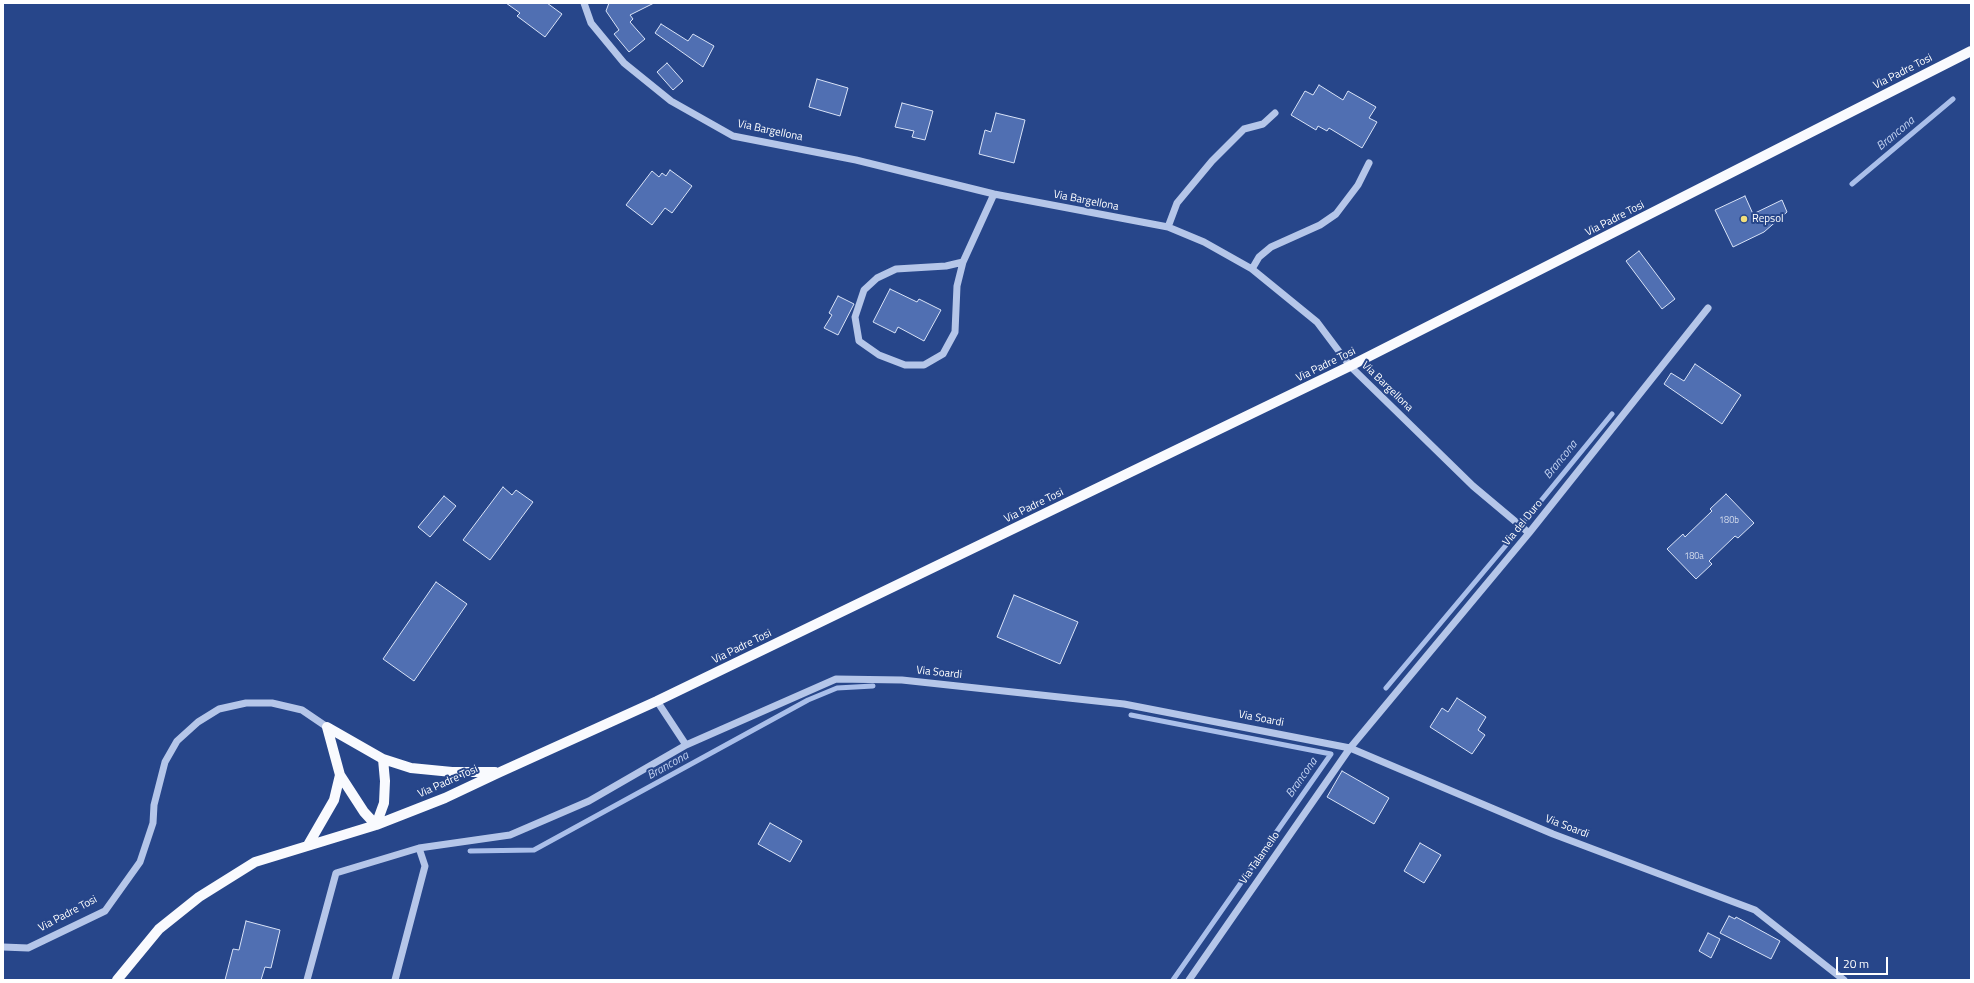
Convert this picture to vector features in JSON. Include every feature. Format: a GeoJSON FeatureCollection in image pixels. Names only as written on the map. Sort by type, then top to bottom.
{"type":"FeatureCollection","features":[{"type":"Feature","properties":{"kind":"main road","name":"Via Padre Tosi"},"geometry":{"type":"LineString","coordinates":[[117,980],[159,929],[199,897],[255,862],[376,825],[445,798],[498,772],[657,702],[1350,366],[1971,51]]}},
{"type":"Feature","properties":{"kind":"main road"},"geometry":{"type":"LineString","coordinates":[[328,727],[383,759],[411,768],[452,772],[498,772]]}},
{"type":"Feature","properties":{"kind":"main road"},"geometry":{"type":"LineString","coordinates":[[328,727],[340,775],[364,812],[376,825],[384,804],[385,781],[383,759]]}},
{"type":"Feature","properties":{"kind":"main road"},"geometry":{"type":"LineString","coordinates":[[308,845],[334,800],[340,775]]}},
{"type":"Feature","properties":{"kind":"street","name":"Via Bargellona"},"geometry":{"type":"LineString","coordinates":[[584,3],[591,23],[624,63],[671,101],[733,136],[856,160],[994,194],[1168,227],[1204,242],[1252,269],[1317,322],[1350,366],[1474,486],[1529,533]]}},
{"type":"Feature","properties":{"kind":"street"},"geometry":{"type":"LineString","coordinates":[[1168,227],[1177,203],[1212,161],[1244,129],[1263,124],[1275,113]]}},
{"type":"Feature","properties":{"kind":"street"},"geometry":{"type":"LineString","coordinates":[[1252,269],[1259,257],[1271,247],[1320,225],[1336,214],[1358,185],[1369,163]]}},
{"type":"Feature","properties":{"kind":"street"},"geometry":{"type":"LineString","coordinates":[[963,262],[946,266],[896,269],[877,278],[864,290],[855,317],[859,341],[879,355],[905,365],[924,365],[943,354],[955,332],[957,286],[963,262],[994,194]]}},
{"type":"Feature","properties":{"kind":"street","name":"Via del Duro"},"geometry":{"type":"LineString","coordinates":[[1350,748],[1529,533],[1708,308]]}},
{"type":"Feature","properties":{"kind":"street","name":"Via Soardi"},"geometry":{"type":"LineString","coordinates":[[686,745],[836,679],[902,680],[1124,704],[1350,748],[1553,834],[1755,910],[1844,980]]}},
{"type":"Feature","properties":{"kind":"street"},"geometry":{"type":"LineString","coordinates":[[308,980],[336,873],[419,848],[510,835],[589,801],[686,745],[657,702]]}},
{"type":"Feature","properties":{"kind":"street","name":"Via Padre Tosi"},"geometry":{"type":"LineString","coordinates":[[3,947],[28,948],[104,911],[140,862],[153,823],[154,805],[165,762],[177,741],[198,722],[219,709],[246,703],[272,703],[302,710],[328,727]]}},
{"type":"Feature","properties":{"kind":"street","name":"Via Talamello"},"geometry":{"type":"LineString","coordinates":[[1188,980],[1350,748]]}},
{"type":"Feature","properties":{"kind":"street"},"geometry":{"type":"LineString","coordinates":[[395,980],[426,866],[419,848]]}},
{"type":"Feature","properties":{"kind":"building"},"geometry":{"type":"Polygon","coordinates":[[[506,3],[547,3],[562,14],[545,37],[517,16],[520,13],[506,3]]]}},
{"type":"Feature","properties":{"kind":"building"},"geometry":{"type":"Polygon","coordinates":[[[609,3],[654,3],[630,15],[633,19],[630,22],[645,39],[629,52],[614,34],[619,30],[606,11],[609,3]]]}},
{"type":"Feature","properties":{"kind":"building"},"geometry":{"type":"Polygon","coordinates":[[[661,24],[688,41],[693,34],[714,46],[703,67],[655,33],[661,24]]]}},
{"type":"Feature","properties":{"kind":"building"},"geometry":{"type":"Polygon","coordinates":[[[667,63],[683,81],[673,90],[657,72],[667,63]]]}},
{"type":"Feature","properties":{"kind":"building"},"geometry":{"type":"Polygon","coordinates":[[[817,79],[848,88],[840,116],[809,107],[817,79]]]}},
{"type":"Feature","properties":{"kind":"building"},"geometry":{"type":"Polygon","coordinates":[[[1319,85],[1343,100],[1348,91],[1376,107],[1369,118],[1377,122],[1362,148],[1329,128],[1327,131],[1318,126],[1316,130],[1291,115],[1305,91],[1313,95],[1319,85]]]}},
{"type":"Feature","properties":{"kind":"building"},"geometry":{"type":"Polygon","coordinates":[[[902,103],[933,111],[925,140],[912,137],[914,131],[895,127],[902,103]]]}},
{"type":"Feature","properties":{"kind":"building"},"geometry":{"type":"Polygon","coordinates":[[[996,113],[1025,120],[1014,163],[979,154],[985,130],[991,132],[996,113]]]}},
{"type":"Feature","properties":{"kind":"building"},"geometry":{"type":"Polygon","coordinates":[[[670,170],[692,186],[672,213],[665,208],[652,225],[626,205],[652,171],[659,177],[662,173],[666,176],[670,170]]]}},
{"type":"Feature","properties":{"kind":"building"},"geometry":{"type":"Polygon","coordinates":[[[1745,196],[1753,214],[1782,200],[1787,212],[1764,232],[1733,247],[1715,210],[1745,196]]]}},
{"type":"Feature","properties":{"kind":"building"},"geometry":{"type":"Polygon","coordinates":[[[1639,251],[1675,299],[1662,309],[1626,261],[1639,251]]]}},
{"type":"Feature","properties":{"kind":"building"},"geometry":{"type":"Polygon","coordinates":[[[890,289],[917,302],[919,299],[941,310],[924,341],[898,327],[895,333],[873,322],[890,289]]]}},
{"type":"Feature","properties":{"kind":"building"},"geometry":{"type":"Polygon","coordinates":[[[838,296],[854,304],[838,335],[824,328],[832,315],[829,313],[838,296]]]}},
{"type":"Feature","properties":{"kind":"building"},"geometry":{"type":"Polygon","coordinates":[[[1695,364],[1741,395],[1722,424],[1664,384],[1671,373],[1684,381],[1695,364]]]}},
{"type":"Feature","properties":{"kind":"building"},"geometry":{"type":"Polygon","coordinates":[[[503,487],[512,495],[516,490],[533,502],[490,560],[463,540],[503,487]]]}},
{"type":"Feature","properties":{"kind":"building"},"geometry":{"type":"Polygon","coordinates":[[[1726,494],[1754,523],[1738,538],[1735,536],[1709,561],[1712,564],[1696,579],[1667,549],[1683,534],[1685,537],[1712,511],[1710,509],[1726,494]]]}},
{"type":"Feature","properties":{"kind":"building"},"geometry":{"type":"Polygon","coordinates":[[[444,496],[456,506],[430,537],[418,527],[444,496]]]}},
{"type":"Feature","properties":{"kind":"building"},"geometry":{"type":"Polygon","coordinates":[[[436,582],[467,604],[414,681],[383,659],[436,582]]]}},
{"type":"Feature","properties":{"kind":"building"},"geometry":{"type":"Polygon","coordinates":[[[1014,595],[1078,622],[1060,664],[997,637],[1014,595]]]}},
{"type":"Feature","properties":{"kind":"building"},"geometry":{"type":"Polygon","coordinates":[[[1457,698],[1486,717],[1478,730],[1485,735],[1472,754],[1430,727],[1442,708],[1448,712],[1457,698]]]}},
{"type":"Feature","properties":{"kind":"building"},"geometry":{"type":"Polygon","coordinates":[[[1342,771],[1389,798],[1374,824],[1327,797],[1342,771]]]}},
{"type":"Feature","properties":{"kind":"building"},"geometry":{"type":"Polygon","coordinates":[[[770,823],[802,841],[790,862],[758,844],[770,823]]]}},
{"type":"Feature","properties":{"kind":"building"},"geometry":{"type":"Polygon","coordinates":[[[1420,843],[1441,855],[1424,883],[1404,871],[1420,843]]]}},
{"type":"Feature","properties":{"kind":"building"},"geometry":{"type":"Polygon","coordinates":[[[1729,916],[1735,919],[1736,917],[1780,941],[1771,959],[1720,933],[1729,916]]]}},
{"type":"Feature","properties":{"kind":"building"},"geometry":{"type":"Polygon","coordinates":[[[246,921],[280,930],[271,968],[265,967],[261,980],[225,980],[233,949],[239,950],[246,921]]]}},
{"type":"Feature","properties":{"kind":"building"},"geometry":{"type":"Polygon","coordinates":[[[1708,933],[1720,939],[1711,958],[1699,951],[1708,933]]]}},
{"type":"Feature","properties":{"kind":"waterway","name":"Brancona"},"geometry":{"type":"LineString","coordinates":[[1852,184],[1953,99]]}},
{"type":"Feature","properties":{"kind":"waterway","name":"Brancona"},"geometry":{"type":"LineString","coordinates":[[1526,519],[1612,414]]}},
{"type":"Feature","properties":{"kind":"waterway","name":"Brancona"},"geometry":{"type":"LineString","coordinates":[[1386,688],[1512,538]]}},
{"type":"Feature","properties":{"kind":"waterway","name":"Brancona"},"geometry":{"type":"LineString","coordinates":[[470,851],[534,850],[808,700],[837,688],[873,686]]}},
{"type":"Feature","properties":{"kind":"waterway","name":"Brancona"},"geometry":{"type":"LineString","coordinates":[[1131,715],[1331,754],[1173,980]]}},
{"type":"Feature","properties":{"kind":"place","name":"Repsol"},"geometry":{"type":"Point","coordinates":[1744,219]}}]}
